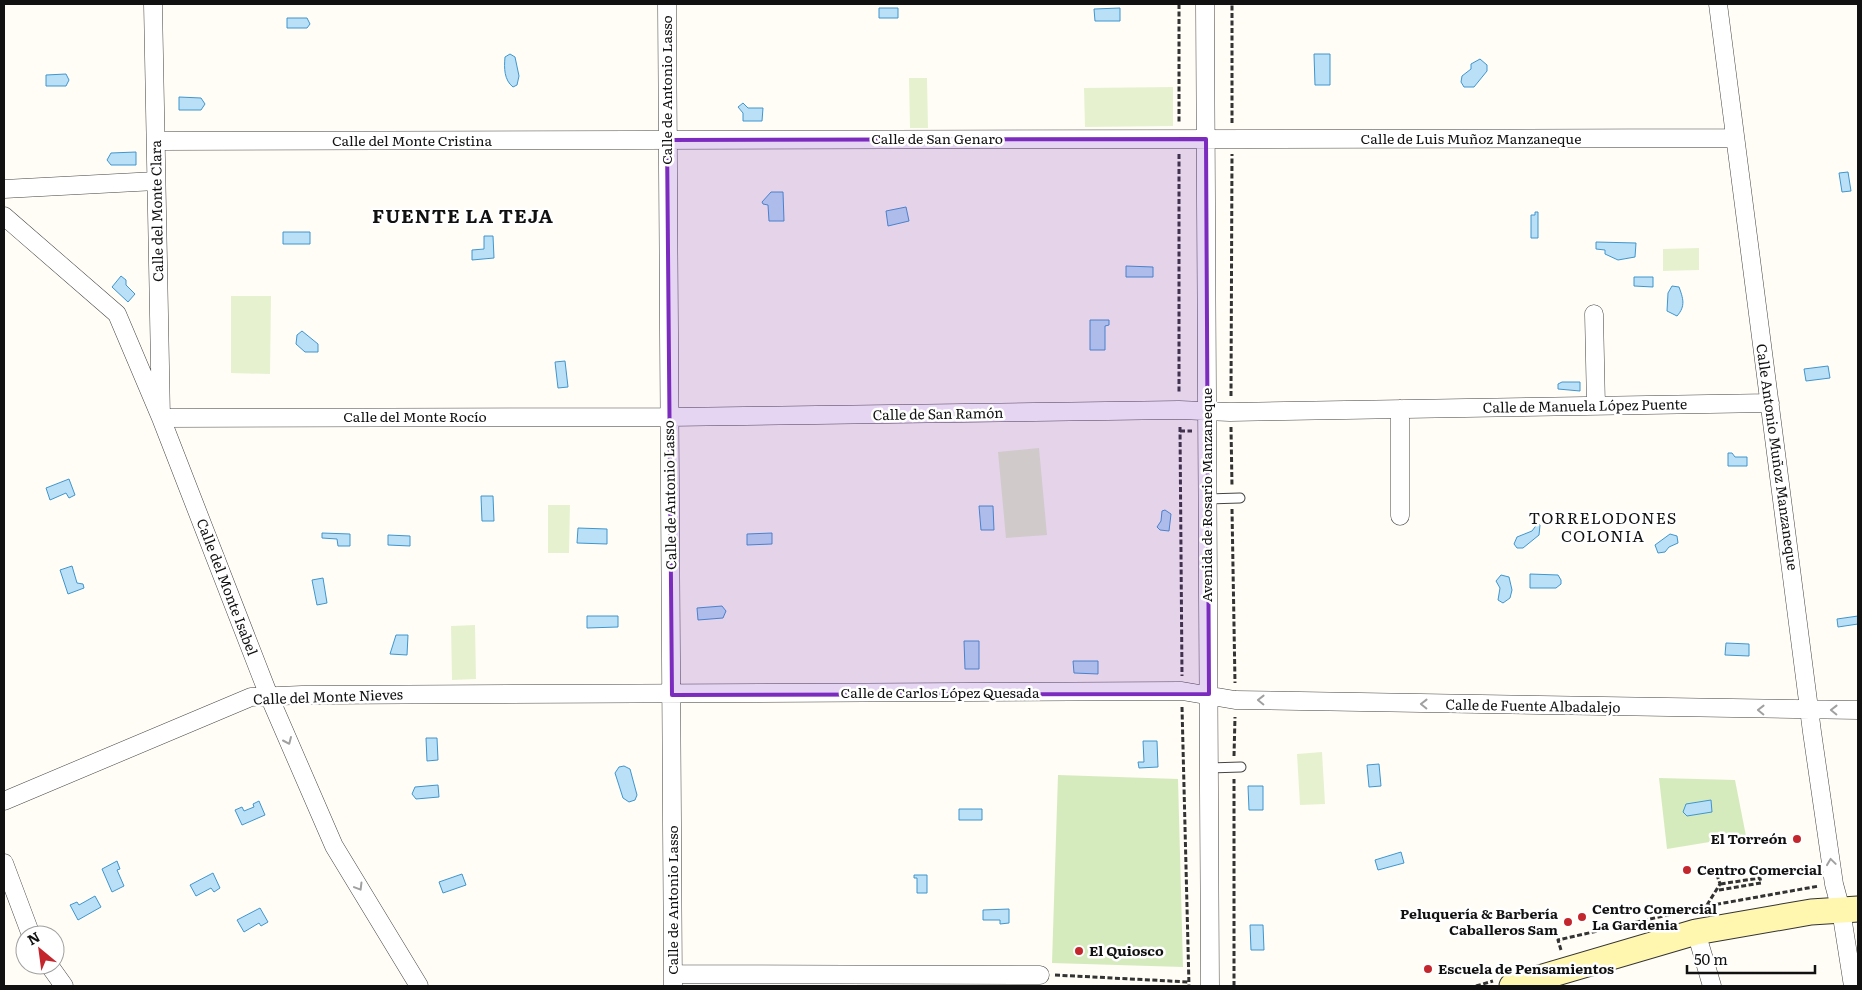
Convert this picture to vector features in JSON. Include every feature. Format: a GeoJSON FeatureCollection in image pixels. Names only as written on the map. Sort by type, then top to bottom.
{"type":"FeatureCollection","features":[{"type":"Feature","properties":{"kind":"main road"},"geometry":{"type":"LineString","coordinates":[[1512,986],[1696,932],[1810,912],[1850,910]]}},
{"type":"Feature","properties":{"kind":"street","name":"Calle del Monte Clara"},"geometry":{"type":"LineString","coordinates":[[153,4],[161,418]]}},
{"type":"Feature","properties":{"kind":"street","name":"Calle de Antonio Lasso"},"geometry":{"type":"LineString","coordinates":[[666,4],[673,980]]}},
{"type":"Feature","properties":{"kind":"street","name":"Avenida de Rosario Manzaneque"},"geometry":{"type":"LineString","coordinates":[[1205,4],[1210,986]]}},
{"type":"Feature","properties":{"kind":"street","name":"Calle Antonio Muñoz Manzaneque"},"geometry":{"type":"LineString","coordinates":[[1718,4],[1834,884],[1850,910],[1853,986]]}},
{"type":"Feature","properties":{"kind":"street","name":"Calle de Luis Muñoz Manzaneque"},"geometry":{"type":"LineString","coordinates":[[1206,139],[1735,138]]}},
{"type":"Feature","properties":{"kind":"street","name":"Calle de San Genaro"},"geometry":{"type":"LineString","coordinates":[[667,140],[1206,139]]}},
{"type":"Feature","properties":{"kind":"street","name":"Calle del Monte Cristina"},"geometry":{"type":"LineString","coordinates":[[156,141],[667,140]]}},
{"type":"Feature","properties":{"kind":"street"},"geometry":{"type":"LineString","coordinates":[[4,190],[156,181]]}},
{"type":"Feature","properties":{"kind":"street","name":"Calle del Monte Isabel"},"geometry":{"type":"LineString","coordinates":[[4,216],[117,314],[161,418],[269,696],[334,846],[419,986]]}},
{"type":"Feature","properties":{"kind":"street"},"geometry":{"type":"LineString","coordinates":[[1594,314],[1596,406]]}},
{"type":"Feature","properties":{"kind":"street","name":"Calle de Manuela López Puente"},"geometry":{"type":"LineString","coordinates":[[1207,412],[1770,403]]}},
{"type":"Feature","properties":{"kind":"street"},"geometry":{"type":"LineString","coordinates":[[1400,409],[1400,516]]}},
{"type":"Feature","properties":{"kind":"street","name":"Calle de San Ramón"},"geometry":{"type":"LineString","coordinates":[[669,417],[1180,410],[1207,412]]}},
{"type":"Feature","properties":{"kind":"street","name":"Calle del Monte Rocío"},"geometry":{"type":"LineString","coordinates":[[161,418],[669,417]]}},
{"type":"Feature","properties":{"kind":"street","name":"Calle de Carlos López Quesada"},"geometry":{"type":"LineString","coordinates":[[672,695],[1182,691],[1209,694]]}},
{"type":"Feature","properties":{"kind":"street","name":"Calle de Fuente Albadalejo"},"geometry":{"type":"LineString","coordinates":[[1209,694],[1235,700],[1858,710]]}},
{"type":"Feature","properties":{"kind":"street","name":"Calle del Monte Nieves"},"geometry":{"type":"LineString","coordinates":[[4,801],[252,697],[672,695]]}},
{"type":"Feature","properties":{"kind":"street"},"geometry":{"type":"LineString","coordinates":[[4,863],[26,925]]}},
{"type":"Feature","properties":{"kind":"street"},"geometry":{"type":"LineString","coordinates":[[1696,932],[1712,986]]}},
{"type":"Feature","properties":{"kind":"street"},"geometry":{"type":"LineString","coordinates":[[56,975],[64,986]]}},
{"type":"Feature","properties":{"kind":"street"},"geometry":{"type":"LineString","coordinates":[[673,980],[1040,975]]}},
{"type":"Feature","properties":{"kind":"lane"},"geometry":{"type":"LineString","coordinates":[[1207,500],[1240,498]]}},
{"type":"Feature","properties":{"kind":"lane"},"geometry":{"type":"LineString","coordinates":[[1209,768],[1241,767]]}},
{"type":"Feature","properties":{"kind":"path"},"geometry":{"type":"LineString","coordinates":[[1040,975],[1189,984],[1182,691],[1179,4]]}},
{"type":"Feature","properties":{"kind":"path"},"geometry":{"type":"LineString","coordinates":[[1707,906],[1720,884],[1716,872]]}},
{"type":"Feature","properties":{"kind":"path"},"geometry":{"type":"LineString","coordinates":[[1719,890],[1761,883],[1760,878],[1720,884]]}},
{"type":"Feature","properties":{"kind":"highlighted area"},"geometry":{"type":"Polygon","coordinates":[[[1206,139],[1209,694],[672,695],[667,140],[1206,139]]]}},
{"type":"Feature","properties":{"kind":"green space"},"geometry":{"type":"Polygon","coordinates":[[[909,78],[927,78],[928,128],[910,128],[909,78]]]}},
{"type":"Feature","properties":{"kind":"green space"},"geometry":{"type":"Polygon","coordinates":[[[1173,87],[1173,126],[1085,127],[1084,88],[1173,87]]]}},
{"type":"Feature","properties":{"kind":"green space"},"geometry":{"type":"Polygon","coordinates":[[[1699,248],[1699,270],[1663,271],[1663,249],[1699,248]]]}},
{"type":"Feature","properties":{"kind":"green space"},"geometry":{"type":"Polygon","coordinates":[[[231,296],[271,296],[270,374],[231,373],[231,296]]]}},
{"type":"Feature","properties":{"kind":"green space"},"geometry":{"type":"Polygon","coordinates":[[[1039,448],[1047,535],[1006,538],[998,452],[1039,448]]]}},
{"type":"Feature","properties":{"kind":"green space"},"geometry":{"type":"Polygon","coordinates":[[[548,505],[570,505],[569,553],[548,553],[548,505]]]}},
{"type":"Feature","properties":{"kind":"green space"},"geometry":{"type":"Polygon","coordinates":[[[475,625],[476,679],[452,680],[451,626],[475,625]]]}},
{"type":"Feature","properties":{"kind":"green space"},"geometry":{"type":"Polygon","coordinates":[[[1322,752],[1325,804],[1300,805],[1297,754],[1322,752]]]}},
{"type":"Feature","properties":{"kind":"green space"},"geometry":{"type":"Polygon","coordinates":[[[1058,775],[1178,779],[1183,967],[1052,963],[1058,775]]]}},
{"type":"Feature","properties":{"kind":"green space"},"geometry":{"type":"Polygon","coordinates":[[[1659,778],[1735,780],[1746,836],[1667,849],[1659,778]]]}},
{"type":"Feature","properties":{"kind":"water"},"geometry":{"type":"Polygon","coordinates":[[[879,8],[898,8],[898,18],[879,18],[879,8]]]}},
{"type":"Feature","properties":{"kind":"water"},"geometry":{"type":"Polygon","coordinates":[[[1120,8],[1120,21],[1095,21],[1094,9],[1120,8]]]}},
{"type":"Feature","properties":{"kind":"water"},"geometry":{"type":"Polygon","coordinates":[[[287,18],[307,18],[310,24],[307,28],[287,28],[287,18]]]}},
{"type":"Feature","properties":{"kind":"water"},"geometry":{"type":"Polygon","coordinates":[[[510,54],[515,57],[519,76],[517,85],[513,87],[506,77],[505,69],[505,57],[510,54]]]}},
{"type":"Feature","properties":{"kind":"water"},"geometry":{"type":"Polygon","coordinates":[[[1314,54],[1330,54],[1330,85],[1315,85],[1314,54]]]}},
{"type":"Feature","properties":{"kind":"water"},"geometry":{"type":"Polygon","coordinates":[[[1480,59],[1487,65],[1487,71],[1474,87],[1464,87],[1461,82],[1462,76],[1471,69],[1471,64],[1480,59]]]}},
{"type":"Feature","properties":{"kind":"water"},"geometry":{"type":"Polygon","coordinates":[[[66,74],[69,80],[66,86],[46,86],[46,75],[66,74]]]}},
{"type":"Feature","properties":{"kind":"water"},"geometry":{"type":"Polygon","coordinates":[[[179,97],[201,98],[205,104],[201,110],[179,110],[179,97]]]}},
{"type":"Feature","properties":{"kind":"water"},"geometry":{"type":"Polygon","coordinates":[[[743,103],[748,108],[763,108],[762,121],[743,121],[743,113],[738,107],[743,103]]]}},
{"type":"Feature","properties":{"kind":"water"},"geometry":{"type":"Polygon","coordinates":[[[136,152],[136,165],[111,165],[107,160],[111,153],[136,152]]]}},
{"type":"Feature","properties":{"kind":"water"},"geometry":{"type":"Polygon","coordinates":[[[1848,172],[1851,191],[1842,192],[1839,173],[1848,172]]]}},
{"type":"Feature","properties":{"kind":"water"},"geometry":{"type":"Polygon","coordinates":[[[771,192],[783,192],[784,221],[769,221],[768,205],[762,202],[771,192]]]}},
{"type":"Feature","properties":{"kind":"water"},"geometry":{"type":"Polygon","coordinates":[[[906,207],[909,221],[888,226],[886,211],[906,207]]]}},
{"type":"Feature","properties":{"kind":"water"},"geometry":{"type":"Polygon","coordinates":[[[1535,212],[1538,212],[1538,238],[1531,238],[1531,215],[1535,215],[1535,212]]]}},
{"type":"Feature","properties":{"kind":"water"},"geometry":{"type":"Polygon","coordinates":[[[283,232],[310,232],[310,244],[283,244],[283,232]]]}},
{"type":"Feature","properties":{"kind":"water"},"geometry":{"type":"Polygon","coordinates":[[[484,236],[493,236],[494,258],[472,260],[472,250],[484,249],[484,236]]]}},
{"type":"Feature","properties":{"kind":"water"},"geometry":{"type":"Polygon","coordinates":[[[1596,242],[1636,243],[1635,257],[1618,260],[1605,254],[1605,250],[1596,249],[1596,242]]]}},
{"type":"Feature","properties":{"kind":"water"},"geometry":{"type":"Polygon","coordinates":[[[1126,266],[1153,267],[1153,277],[1126,277],[1126,266]]]}},
{"type":"Feature","properties":{"kind":"water"},"geometry":{"type":"Polygon","coordinates":[[[121,276],[126,280],[126,285],[135,294],[128,302],[112,287],[121,276]]]}},
{"type":"Feature","properties":{"kind":"water"},"geometry":{"type":"Polygon","coordinates":[[[1634,277],[1653,277],[1653,287],[1634,286],[1634,277]]]}},
{"type":"Feature","properties":{"kind":"water"},"geometry":{"type":"Polygon","coordinates":[[[1672,286],[1679,287],[1682,298],[1682,309],[1677,316],[1667,311],[1668,293],[1672,286]]]}},
{"type":"Feature","properties":{"kind":"water"},"geometry":{"type":"Polygon","coordinates":[[[1090,320],[1109,320],[1109,325],[1105,326],[1105,350],[1090,350],[1090,320]]]}},
{"type":"Feature","properties":{"kind":"water"},"geometry":{"type":"Polygon","coordinates":[[[302,331],[318,344],[318,352],[305,352],[296,344],[297,335],[302,331]]]}},
{"type":"Feature","properties":{"kind":"water"},"geometry":{"type":"Polygon","coordinates":[[[565,361],[568,387],[558,388],[555,362],[565,361]]]}},
{"type":"Feature","properties":{"kind":"water"},"geometry":{"type":"Polygon","coordinates":[[[1828,366],[1830,378],[1806,381],[1804,369],[1828,366]]]}},
{"type":"Feature","properties":{"kind":"water"},"geometry":{"type":"Polygon","coordinates":[[[1562,382],[1580,382],[1580,391],[1558,389],[1558,384],[1562,382]]]}},
{"type":"Feature","properties":{"kind":"water"},"geometry":{"type":"Polygon","coordinates":[[[1728,453],[1732,453],[1735,457],[1747,457],[1747,466],[1728,466],[1728,453]]]}},
{"type":"Feature","properties":{"kind":"water"},"geometry":{"type":"Polygon","coordinates":[[[69,479],[75,495],[69,498],[66,493],[50,500],[46,488],[69,479]]]}},
{"type":"Feature","properties":{"kind":"water"},"geometry":{"type":"Polygon","coordinates":[[[481,496],[493,496],[494,521],[482,521],[481,496]]]}},
{"type":"Feature","properties":{"kind":"water"},"geometry":{"type":"Polygon","coordinates":[[[979,506],[993,506],[994,530],[981,530],[979,506]]]}},
{"type":"Feature","properties":{"kind":"water"},"geometry":{"type":"Polygon","coordinates":[[[1165,510],[1171,514],[1169,531],[1160,530],[1157,527],[1161,521],[1162,511],[1165,510]]]}},
{"type":"Feature","properties":{"kind":"water"},"geometry":{"type":"Polygon","coordinates":[[[1538,523],[1540,525],[1539,535],[1523,548],[1517,548],[1514,544],[1517,537],[1532,531],[1538,523]]]}},
{"type":"Feature","properties":{"kind":"water"},"geometry":{"type":"Polygon","coordinates":[[[578,528],[607,529],[607,544],[577,543],[578,528]]]}},
{"type":"Feature","properties":{"kind":"water"},"geometry":{"type":"Polygon","coordinates":[[[322,533],[350,534],[350,546],[338,546],[337,539],[322,538],[322,533]]]}},
{"type":"Feature","properties":{"kind":"water"},"geometry":{"type":"Polygon","coordinates":[[[772,533],[772,544],[747,545],[747,534],[772,533]]]}},
{"type":"Feature","properties":{"kind":"water"},"geometry":{"type":"Polygon","coordinates":[[[1670,534],[1677,536],[1678,543],[1669,547],[1665,552],[1658,553],[1655,545],[1670,534]]]}},
{"type":"Feature","properties":{"kind":"water"},"geometry":{"type":"Polygon","coordinates":[[[388,535],[410,536],[410,546],[388,545],[388,535]]]}},
{"type":"Feature","properties":{"kind":"water"},"geometry":{"type":"Polygon","coordinates":[[[72,566],[77,583],[83,584],[84,588],[68,594],[60,570],[72,566]]]}},
{"type":"Feature","properties":{"kind":"water"},"geometry":{"type":"Polygon","coordinates":[[[1530,574],[1558,575],[1561,584],[1556,588],[1530,588],[1530,574]]]}},
{"type":"Feature","properties":{"kind":"water"},"geometry":{"type":"Polygon","coordinates":[[[1501,575],[1509,577],[1512,590],[1510,598],[1503,603],[1498,600],[1500,588],[1496,581],[1501,575]]]}},
{"type":"Feature","properties":{"kind":"water"},"geometry":{"type":"Polygon","coordinates":[[[323,578],[327,603],[317,605],[312,580],[323,578]]]}},
{"type":"Feature","properties":{"kind":"water"},"geometry":{"type":"Polygon","coordinates":[[[722,606],[726,611],[723,618],[698,620],[697,608],[722,606]]]}},
{"type":"Feature","properties":{"kind":"water"},"geometry":{"type":"Polygon","coordinates":[[[587,616],[618,616],[618,627],[587,628],[587,616]]]}},
{"type":"Feature","properties":{"kind":"water"},"geometry":{"type":"Polygon","coordinates":[[[1858,616],[1858,624],[1838,627],[1837,619],[1858,616]]]}},
{"type":"Feature","properties":{"kind":"water"},"geometry":{"type":"Polygon","coordinates":[[[396,635],[408,635],[407,655],[390,654],[396,635]]]}},
{"type":"Feature","properties":{"kind":"water"},"geometry":{"type":"Polygon","coordinates":[[[964,641],[979,641],[979,669],[965,669],[964,641]]]}},
{"type":"Feature","properties":{"kind":"water"},"geometry":{"type":"Polygon","coordinates":[[[1726,643],[1749,644],[1749,656],[1725,655],[1726,643]]]}},
{"type":"Feature","properties":{"kind":"water"},"geometry":{"type":"Polygon","coordinates":[[[1073,661],[1098,661],[1098,674],[1074,673],[1073,661]]]}},
{"type":"Feature","properties":{"kind":"water"},"geometry":{"type":"Polygon","coordinates":[[[426,738],[437,738],[438,760],[427,761],[426,738]]]}},
{"type":"Feature","properties":{"kind":"water"},"geometry":{"type":"Polygon","coordinates":[[[1143,741],[1157,741],[1158,767],[1139,768],[1138,762],[1144,762],[1143,741]]]}},
{"type":"Feature","properties":{"kind":"water"},"geometry":{"type":"Polygon","coordinates":[[[1379,764],[1381,786],[1369,787],[1367,765],[1379,764]]]}},
{"type":"Feature","properties":{"kind":"water"},"geometry":{"type":"Polygon","coordinates":[[[624,766],[630,769],[637,795],[635,800],[629,802],[623,798],[615,773],[619,767],[624,766]]]}},
{"type":"Feature","properties":{"kind":"water"},"geometry":{"type":"Polygon","coordinates":[[[438,785],[439,797],[416,799],[412,794],[415,787],[438,785]]]}},
{"type":"Feature","properties":{"kind":"water"},"geometry":{"type":"Polygon","coordinates":[[[1248,786],[1263,786],[1263,810],[1249,810],[1248,786]]]}},
{"type":"Feature","properties":{"kind":"water"},"geometry":{"type":"Polygon","coordinates":[[[1711,800],[1712,812],[1687,816],[1683,812],[1686,804],[1711,800]]]}},
{"type":"Feature","properties":{"kind":"water"},"geometry":{"type":"Polygon","coordinates":[[[259,801],[265,815],[242,825],[235,810],[242,807],[244,811],[254,807],[253,804],[259,801]]]}},
{"type":"Feature","properties":{"kind":"water"},"geometry":{"type":"Polygon","coordinates":[[[959,809],[982,809],[982,820],[959,820],[959,809]]]}},
{"type":"Feature","properties":{"kind":"water"},"geometry":{"type":"Polygon","coordinates":[[[1401,852],[1404,863],[1378,870],[1375,860],[1401,852]]]}},
{"type":"Feature","properties":{"kind":"water"},"geometry":{"type":"Polygon","coordinates":[[[117,861],[120,869],[117,870],[124,886],[112,892],[102,869],[117,861]]]}},
{"type":"Feature","properties":{"kind":"water"},"geometry":{"type":"Polygon","coordinates":[[[213,873],[220,888],[214,892],[211,888],[196,896],[190,885],[213,873]]]}},
{"type":"Feature","properties":{"kind":"water"},"geometry":{"type":"Polygon","coordinates":[[[462,874],[466,885],[443,893],[439,882],[462,874]]]}},
{"type":"Feature","properties":{"kind":"water"},"geometry":{"type":"Polygon","coordinates":[[[914,875],[927,875],[927,893],[917,893],[917,878],[914,878],[914,875]]]}},
{"type":"Feature","properties":{"kind":"water"},"geometry":{"type":"Polygon","coordinates":[[[95,896],[101,907],[78,920],[70,905],[77,902],[79,905],[95,896]]]}},
{"type":"Feature","properties":{"kind":"water"},"geometry":{"type":"Polygon","coordinates":[[[260,908],[268,922],[261,926],[259,923],[244,932],[237,920],[260,908]]]}},
{"type":"Feature","properties":{"kind":"water"},"geometry":{"type":"Polygon","coordinates":[[[1009,909],[1009,923],[1000,924],[1000,920],[983,920],[983,910],[1009,909]]]}},
{"type":"Feature","properties":{"kind":"water"},"geometry":{"type":"Polygon","coordinates":[[[1250,925],[1263,925],[1264,950],[1251,950],[1250,925]]]}},
{"type":"Feature","properties":{"kind":"place","name":"El Torreón"},"geometry":{"type":"Point","coordinates":[1797,839]}},
{"type":"Feature","properties":{"kind":"place","name":"Centro Comercial"},"geometry":{"type":"Point","coordinates":[1687,870]}},
{"type":"Feature","properties":{"kind":"place","name":"Centro Comercial La Gardenia"},"geometry":{"type":"Point","coordinates":[1582,917]}},
{"type":"Feature","properties":{"kind":"place","name":"Peluquería & Barbería Caballeros Sam"},"geometry":{"type":"Point","coordinates":[1568,922]}},
{"type":"Feature","properties":{"kind":"place","name":"El Quiosco"},"geometry":{"type":"Point","coordinates":[1079,951]}},
{"type":"Feature","properties":{"kind":"place","name":"Escuela de Pensamientos"},"geometry":{"type":"Point","coordinates":[1428,969]}},
{"type":"Feature","properties":{"kind":"district","name":"FUENTE LA TEJA"},"geometry":{"type":"Point","coordinates":[463,216]}},
{"type":"Feature","properties":{"kind":"district","name":"TORRELODONES COLONIA"},"geometry":{"type":"Point","coordinates":[1603,527]}}]}
